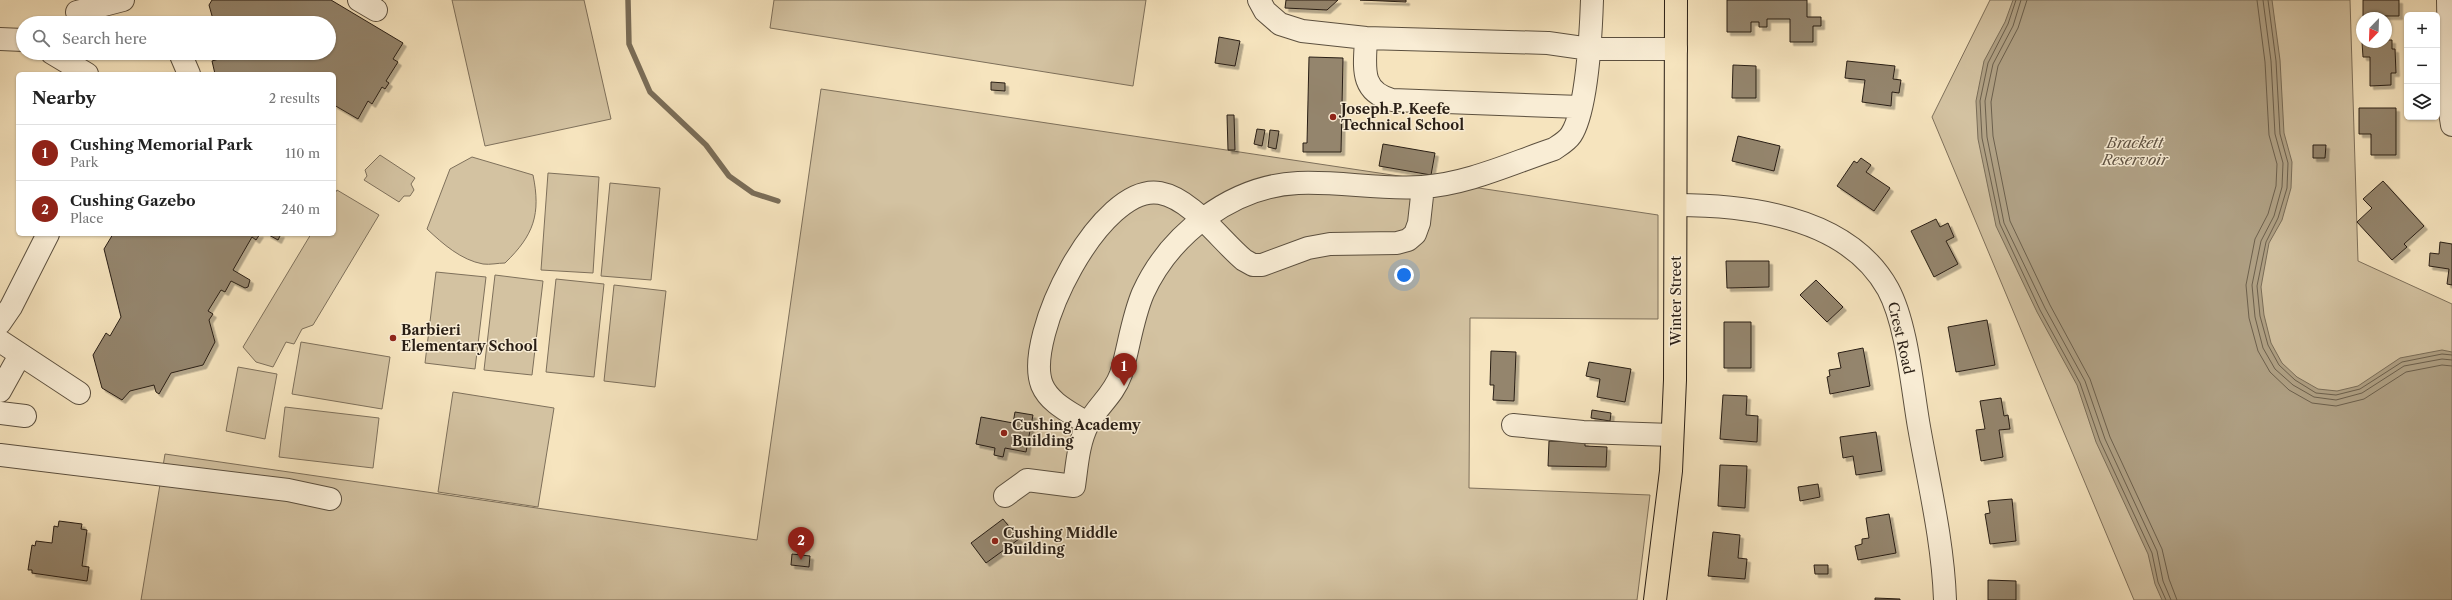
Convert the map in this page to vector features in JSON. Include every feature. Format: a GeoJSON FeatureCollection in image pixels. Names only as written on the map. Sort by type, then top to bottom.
{"type":"FeatureCollection","features":[{"type":"Feature","properties":{"kind":"main road","name":"Winter Street"},"geometry":{"type":"LineString","coordinates":[[1655,600],[1666,517],[1672,435],[1676,336],[1676,0]]}},
{"type":"Feature","properties":{"kind":"street"},"geometry":{"type":"LineString","coordinates":[[77,12],[123,0]]}},
{"type":"Feature","properties":{"kind":"street"},"geometry":{"type":"LineString","coordinates":[[1259,0],[1265,11],[1289,28],[1366,38],[1548,43],[1590,49],[1676,49]]}},
{"type":"Feature","properties":{"kind":"street"},"geometry":{"type":"LineString","coordinates":[[1005,496],[1027,480],[1074,486],[1080,445],[1088,424],[1116,387],[1136,314],[1154,272],[1183,236],[1202,220],[1238,198],[1277,186],[1313,183],[1373,187],[1423,187],[1466,178],[1554,149],[1571,135],[1580,107],[1590,49],[1592,0]]}},
{"type":"Feature","properties":{"kind":"street"},"geometry":{"type":"LineString","coordinates":[[2448,0],[2450,41],[2450,112],[2452,126]]}},
{"type":"Feature","properties":{"kind":"street"},"geometry":{"type":"LineString","coordinates":[[1366,38],[1365,71],[1368,82],[1373,91],[1381,97],[1392,100],[1580,107]]}},
{"type":"Feature","properties":{"kind":"street"},"geometry":{"type":"LineString","coordinates":[[0,39],[16,40]]}},
{"type":"Feature","properties":{"kind":"street"},"geometry":{"type":"LineString","coordinates":[[183,60],[188,72]]}},
{"type":"Feature","properties":{"kind":"street"},"geometry":{"type":"LineString","coordinates":[[1088,424],[1059,405],[1049,396],[1043,386],[1039,373],[1045,333],[1053,304],[1071,266],[1082,248],[1111,215],[1139,195],[1149,192],[1170,195],[1186,205],[1244,260],[1254,265],[1262,265],[1308,248],[1330,244],[1397,243],[1408,240],[1415,234],[1423,187]]}},
{"type":"Feature","properties":{"kind":"street","name":"Crest Road"},"geometry":{"type":"LineString","coordinates":[[1676,205],[1752,212],[1809,225],[1846,244],[1878,274],[1888,290],[1902,334],[1940,547],[1945,600]]}},
{"type":"Feature","properties":{"kind":"street"},"geometry":{"type":"LineString","coordinates":[[0,323],[11,307],[47,236]]}},
{"type":"Feature","properties":{"kind":"street"},"geometry":{"type":"LineString","coordinates":[[0,341],[79,394]]}},
{"type":"Feature","properties":{"kind":"street"},"geometry":{"type":"LineString","coordinates":[[0,391],[20,355]]}},
{"type":"Feature","properties":{"kind":"street"},"geometry":{"type":"LineString","coordinates":[[0,413],[25,416]]}},
{"type":"Feature","properties":{"kind":"street"},"geometry":{"type":"LineString","coordinates":[[1513,425],[1583,432],[1672,435]]}},
{"type":"Feature","properties":{"kind":"street"},"geometry":{"type":"LineString","coordinates":[[0,456],[288,490],[330,499]]}},
{"type":"Feature","properties":{"kind":"shaded area"},"geometry":{"type":"Polygon","coordinates":[[[452,0],[584,0],[611,119],[485,146],[452,0]]]}},
{"type":"Feature","properties":{"kind":"shaded area"},"geometry":{"type":"Polygon","coordinates":[[[774,0],[1146,0],[1133,86],[770,28],[774,0]]]}},
{"type":"Feature","properties":{"kind":"shaded area","name":"Brackett Reservoir"},"geometry":{"type":"Polygon","coordinates":[[[1990,0],[2350,0],[2358,261],[2452,304],[2452,600],[2134,600],[1932,117],[1990,0]]]}},
{"type":"Feature","properties":{"kind":"shaded area"},"geometry":{"type":"Polygon","coordinates":[[[821,89],[1658,215],[1658,319],[1470,318],[1469,488],[1650,495],[1637,600],[141,600],[165,454],[757,540],[821,89]]]}},
{"type":"Feature","properties":{"kind":"shaded area"},"geometry":{"type":"Polygon","coordinates":[[[380,155],[415,178],[411,184],[414,190],[410,196],[404,196],[399,202],[364,180],[367,176],[365,170],[380,155]]]}},
{"type":"Feature","properties":{"kind":"shaded area"},"geometry":{"type":"Polygon","coordinates":[[[472,157],[533,175],[536,201],[533,223],[523,243],[505,263],[483,264],[467,259],[446,246],[427,229],[450,169],[472,157]]]}},
{"type":"Feature","properties":{"kind":"shaded area"},"geometry":{"type":"Polygon","coordinates":[[[548,173],[599,177],[593,273],[541,270],[548,173]]]}},
{"type":"Feature","properties":{"kind":"shaded area"},"geometry":{"type":"Polygon","coordinates":[[[610,183],[660,188],[651,280],[601,276],[610,183]]]}},
{"type":"Feature","properties":{"kind":"shaded area"},"geometry":{"type":"Polygon","coordinates":[[[337,190],[379,215],[313,325],[302,329],[294,344],[286,342],[273,367],[256,362],[243,347],[310,236],[336,236],[337,190]]]}},
{"type":"Feature","properties":{"kind":"shaded area"},"geometry":{"type":"Polygon","coordinates":[[[436,272],[486,277],[475,369],[425,363],[436,272]]]}},
{"type":"Feature","properties":{"kind":"shaded area"},"geometry":{"type":"Polygon","coordinates":[[[495,275],[543,281],[532,375],[484,370],[495,275]]]}},
{"type":"Feature","properties":{"kind":"shaded area"},"geometry":{"type":"Polygon","coordinates":[[[556,279],[604,284],[594,377],[546,372],[556,279]]]}},
{"type":"Feature","properties":{"kind":"shaded area"},"geometry":{"type":"Polygon","coordinates":[[[614,285],[666,291],[655,387],[604,381],[614,285]]]}},
{"type":"Feature","properties":{"kind":"shaded area"},"geometry":{"type":"Polygon","coordinates":[[[301,342],[390,357],[382,409],[292,394],[301,342]]]}},
{"type":"Feature","properties":{"kind":"shaded area"},"geometry":{"type":"Polygon","coordinates":[[[238,367],[277,374],[265,439],[226,431],[238,367]]]}},
{"type":"Feature","properties":{"kind":"shaded area"},"geometry":{"type":"Polygon","coordinates":[[[453,392],[554,408],[538,507],[438,492],[453,392]]]}},
{"type":"Feature","properties":{"kind":"shaded area"},"geometry":{"type":"Polygon","coordinates":[[[285,407],[379,418],[373,468],[279,457],[285,407]]]}},
{"type":"Feature","properties":{"kind":"water","name":"Brackett Reservoir"},"geometry":{"type":"Polygon","coordinates":[[[2013,0],[2272,0],[2280,60],[2284,133],[2292,162],[2291,188],[2282,220],[2269,243],[2261,287],[2264,315],[2271,343],[2282,363],[2297,377],[2318,389],[2337,391],[2358,386],[2400,358],[2442,350],[2452,352],[2452,600],[2162,600],[2155,584],[2148,554],[2096,442],[2077,385],[2037,312],[1996,226],[1978,139],[1976,101],[1984,61],[2005,22],[2013,0]]]}},
{"type":"Feature","properties":{"kind":"building"},"geometry":{"type":"Polygon","coordinates":[[[212,0],[331,0],[403,43],[393,59],[398,62],[386,81],[389,83],[385,89],[382,87],[372,104],[368,101],[358,119],[336,106],[336,72],[215,72],[212,61],[336,60],[336,16],[212,16],[209,5],[212,0]]]}},
{"type":"Feature","properties":{"kind":"building"},"geometry":{"type":"Polygon","coordinates":[[[1286,0],[1338,0],[1327,10],[1285,8],[1286,0]]]}},
{"type":"Feature","properties":{"kind":"building"},"geometry":{"type":"Polygon","coordinates":[[[1360,0],[1406,0],[1406,2],[1360,0]]]}},
{"type":"Feature","properties":{"kind":"building"},"geometry":{"type":"Polygon","coordinates":[[[1727,0],[1807,0],[1807,17],[1821,17],[1821,26],[1813,26],[1813,42],[1790,42],[1790,19],[1767,19],[1767,27],[1759,27],[1759,22],[1751,22],[1751,32],[1727,32],[1727,0]]]}},
{"type":"Feature","properties":{"kind":"building"},"geometry":{"type":"Polygon","coordinates":[[[2363,0],[2399,0],[2399,16],[2392,16],[2392,12],[2363,12],[2363,0]]]}},
{"type":"Feature","properties":{"kind":"building"},"geometry":{"type":"Polygon","coordinates":[[[1219,37],[1240,41],[1235,66],[1215,63],[1219,37]]]}},
{"type":"Feature","properties":{"kind":"building"},"geometry":{"type":"Polygon","coordinates":[[[2362,48],[2395,49],[2396,73],[2391,73],[2391,85],[2370,86],[2370,57],[2363,57],[2362,48]]]}},
{"type":"Feature","properties":{"kind":"building"},"geometry":{"type":"Polygon","coordinates":[[[1309,57],[1343,58],[1341,152],[1303,152],[1303,143],[1307,143],[1309,57]]]}},
{"type":"Feature","properties":{"kind":"building"},"geometry":{"type":"Polygon","coordinates":[[[1847,61],[1895,66],[1893,79],[1901,80],[1899,93],[1892,92],[1891,106],[1862,102],[1865,80],[1845,78],[1847,61]]]}},
{"type":"Feature","properties":{"kind":"building"},"geometry":{"type":"Polygon","coordinates":[[[1733,65],[1756,66],[1756,98],[1732,98],[1733,65]]]}},
{"type":"Feature","properties":{"kind":"building"},"geometry":{"type":"Polygon","coordinates":[[[991,82],[1005,83],[1005,91],[991,90],[991,82]]]}},
{"type":"Feature","properties":{"kind":"building"},"geometry":{"type":"Polygon","coordinates":[[[2359,108],[2396,108],[2396,155],[2371,155],[2371,134],[2359,134],[2359,108]]]}},
{"type":"Feature","properties":{"kind":"building"},"geometry":{"type":"Polygon","coordinates":[[[1227,115],[1234,115],[1235,150],[1228,150],[1227,115]]]}},
{"type":"Feature","properties":{"kind":"building"},"geometry":{"type":"Polygon","coordinates":[[[1257,129],[1265,130],[1262,146],[1254,144],[1257,129]]]}},
{"type":"Feature","properties":{"kind":"building"},"geometry":{"type":"Polygon","coordinates":[[[1270,130],[1279,131],[1276,149],[1268,147],[1270,130]]]}},
{"type":"Feature","properties":{"kind":"building"},"geometry":{"type":"Polygon","coordinates":[[[1738,136],[1780,146],[1774,171],[1732,161],[1738,136]]]}},
{"type":"Feature","properties":{"kind":"building"},"geometry":{"type":"Polygon","coordinates":[[[1383,144],[1435,153],[1431,175],[1379,166],[1383,144]]]}},
{"type":"Feature","properties":{"kind":"building"},"geometry":{"type":"Polygon","coordinates":[[[2313,145],[2326,145],[2325,158],[2313,158],[2313,145]]]}},
{"type":"Feature","properties":{"kind":"building"},"geometry":{"type":"Polygon","coordinates":[[[1861,158],[1871,165],[1866,172],[1890,188],[1874,211],[1837,186],[1854,161],[1857,163],[1861,158]]]}},
{"type":"Feature","properties":{"kind":"building"},"geometry":{"type":"Polygon","coordinates":[[[2383,181],[2424,226],[2404,244],[2407,247],[2392,260],[2357,222],[2372,208],[2363,199],[2383,181]]]}},
{"type":"Feature","properties":{"kind":"building"},"geometry":{"type":"Polygon","coordinates":[[[1936,219],[1940,227],[1948,223],[1954,237],[1946,241],[1958,264],[1934,277],[1911,231],[1936,219]]]}},
{"type":"Feature","properties":{"kind":"building"},"geometry":{"type":"Polygon","coordinates":[[[112,236],[259,236],[256,240],[252,237],[233,270],[250,280],[248,287],[245,288],[231,281],[225,292],[221,290],[208,311],[213,314],[209,320],[215,342],[203,365],[171,373],[159,394],[156,392],[154,385],[130,391],[122,400],[102,388],[93,355],[106,333],[110,336],[121,317],[104,249],[112,236]]]}},
{"type":"Feature","properties":{"kind":"building"},"geometry":{"type":"Polygon","coordinates":[[[271,236],[280,236],[278,240],[271,236]]]}},
{"type":"Feature","properties":{"kind":"building"},"geometry":{"type":"Polygon","coordinates":[[[2440,242],[2452,244],[2452,285],[2447,284],[2449,269],[2429,266],[2430,253],[2439,254],[2440,242]]]}},
{"type":"Feature","properties":{"kind":"building"},"geometry":{"type":"Polygon","coordinates":[[[1726,261],[1769,261],[1769,287],[1727,288],[1726,261]]]}},
{"type":"Feature","properties":{"kind":"building"},"geometry":{"type":"Polygon","coordinates":[[[1816,280],[1843,307],[1827,322],[1800,295],[1816,280]]]}},
{"type":"Feature","properties":{"kind":"building"},"geometry":{"type":"Polygon","coordinates":[[[1987,320],[1995,365],[1956,372],[1948,327],[1987,320]]]}},
{"type":"Feature","properties":{"kind":"building"},"geometry":{"type":"Polygon","coordinates":[[[1724,322],[1751,322],[1751,368],[1724,368],[1724,322]]]}},
{"type":"Feature","properties":{"kind":"building"},"geometry":{"type":"Polygon","coordinates":[[[1863,348],[1870,386],[1830,394],[1827,377],[1830,376],[1829,370],[1841,368],[1838,353],[1863,348]]]}},
{"type":"Feature","properties":{"kind":"building"},"geometry":{"type":"Polygon","coordinates":[[[1491,351],[1516,352],[1514,401],[1493,400],[1494,385],[1490,385],[1491,351]]]}},
{"type":"Feature","properties":{"kind":"building"},"geometry":{"type":"Polygon","coordinates":[[[1589,362],[1631,369],[1625,402],[1597,397],[1600,379],[1586,376],[1589,362]]]}},
{"type":"Feature","properties":{"kind":"building"},"geometry":{"type":"Polygon","coordinates":[[[1723,395],[1747,396],[1746,415],[1758,416],[1757,442],[1720,439],[1723,395]]]}},
{"type":"Feature","properties":{"kind":"building"},"geometry":{"type":"Polygon","coordinates":[[[2001,398],[2004,416],[2008,415],[2010,429],[1999,430],[2003,457],[1981,461],[1976,430],[1985,429],[1980,401],[2001,398]]]}},
{"type":"Feature","properties":{"kind":"building"},"geometry":{"type":"Polygon","coordinates":[[[1592,410],[1611,413],[1610,421],[1591,418],[1592,410]]]}},
{"type":"Feature","properties":{"kind":"building","name":"Cushing Academy Building"},"geometry":{"type":"Polygon","coordinates":[[[1015,412],[1033,415],[1026,452],[1005,448],[1003,457],[994,455],[995,448],[976,444],[981,417],[1013,423],[1015,412]]]}},
{"type":"Feature","properties":{"kind":"building"},"geometry":{"type":"Polygon","coordinates":[[[1876,432],[1882,471],[1856,475],[1853,456],[1843,458],[1840,437],[1876,432]]]}},
{"type":"Feature","properties":{"kind":"building"},"geometry":{"type":"Polygon","coordinates":[[[1549,441],[1585,442],[1585,446],[1607,447],[1606,467],[1548,466],[1549,441]]]}},
{"type":"Feature","properties":{"kind":"building"},"geometry":{"type":"Polygon","coordinates":[[[1720,465],[1747,466],[1745,508],[1718,506],[1720,465]]]}},
{"type":"Feature","properties":{"kind":"building"},"geometry":{"type":"Polygon","coordinates":[[[1818,484],[1820,497],[1800,501],[1798,487],[1818,484]]]}},
{"type":"Feature","properties":{"kind":"building"},"geometry":{"type":"Polygon","coordinates":[[[2012,499],[2016,541],[1990,544],[1985,514],[1990,513],[1988,501],[2012,499]]]}},
{"type":"Feature","properties":{"kind":"building"},"geometry":{"type":"Polygon","coordinates":[[[1889,514],[1896,553],[1858,560],[1855,546],[1862,544],[1862,539],[1869,538],[1866,518],[1889,514]]]}},
{"type":"Feature","properties":{"kind":"building","name":"Cushing Middle Building"},"geometry":{"type":"Polygon","coordinates":[[[1003,519],[1019,539],[986,563],[971,543],[1003,519]]]}},
{"type":"Feature","properties":{"kind":"building"},"geometry":{"type":"Polygon","coordinates":[[[59,521],[82,524],[81,529],[87,530],[82,566],[89,567],[87,581],[32,573],[32,570],[28,570],[32,545],[35,546],[36,541],[52,543],[54,526],[58,527],[59,521]]]}},
{"type":"Feature","properties":{"kind":"building"},"geometry":{"type":"Polygon","coordinates":[[[1713,532],[1740,535],[1738,558],[1747,559],[1745,579],[1708,576],[1713,532]]]}},
{"type":"Feature","properties":{"kind":"building"},"geometry":{"type":"Polygon","coordinates":[[[792,554],[810,556],[809,567],[791,565],[792,554]]]}},
{"type":"Feature","properties":{"kind":"building"},"geometry":{"type":"Polygon","coordinates":[[[1814,565],[1828,565],[1828,574],[1815,574],[1814,565]]]}},
{"type":"Feature","properties":{"kind":"building"},"geometry":{"type":"Polygon","coordinates":[[[1988,580],[2016,581],[2016,600],[1988,600],[1988,580]]]}},
{"type":"Feature","properties":{"kind":"building"},"geometry":{"type":"Polygon","coordinates":[[[1875,598],[1900,599],[1900,600],[1875,600],[1875,598]]]}},
{"type":"Feature","properties":{"kind":"waterway"},"geometry":{"type":"LineString","coordinates":[[628,0],[629,44],[650,92],[706,145],[729,176],[753,193],[778,201]]}},
{"type":"Feature","properties":{"kind":"place","name":"Joseph P. Keefe Technical School"},"geometry":{"type":"Point","coordinates":[1333,117]}},
{"type":"Feature","properties":{"kind":"place","name":"Barbieri Elementary School"},"geometry":{"type":"Point","coordinates":[393,338]}},
{"type":"Feature","properties":{"kind":"place","name":"Cushing Memorial Park"},"geometry":{"type":"Point","coordinates":[1124,386]}},
{"type":"Feature","properties":{"kind":"place","name":"Cushing Academy Building"},"geometry":{"type":"Point","coordinates":[1004,433]}},
{"type":"Feature","properties":{"kind":"place","name":"Cushing Middle Building"},"geometry":{"type":"Point","coordinates":[995,541]}},
{"type":"Feature","properties":{"kind":"place","name":"Cushing Gazebo"},"geometry":{"type":"Point","coordinates":[801,560]}}]}
